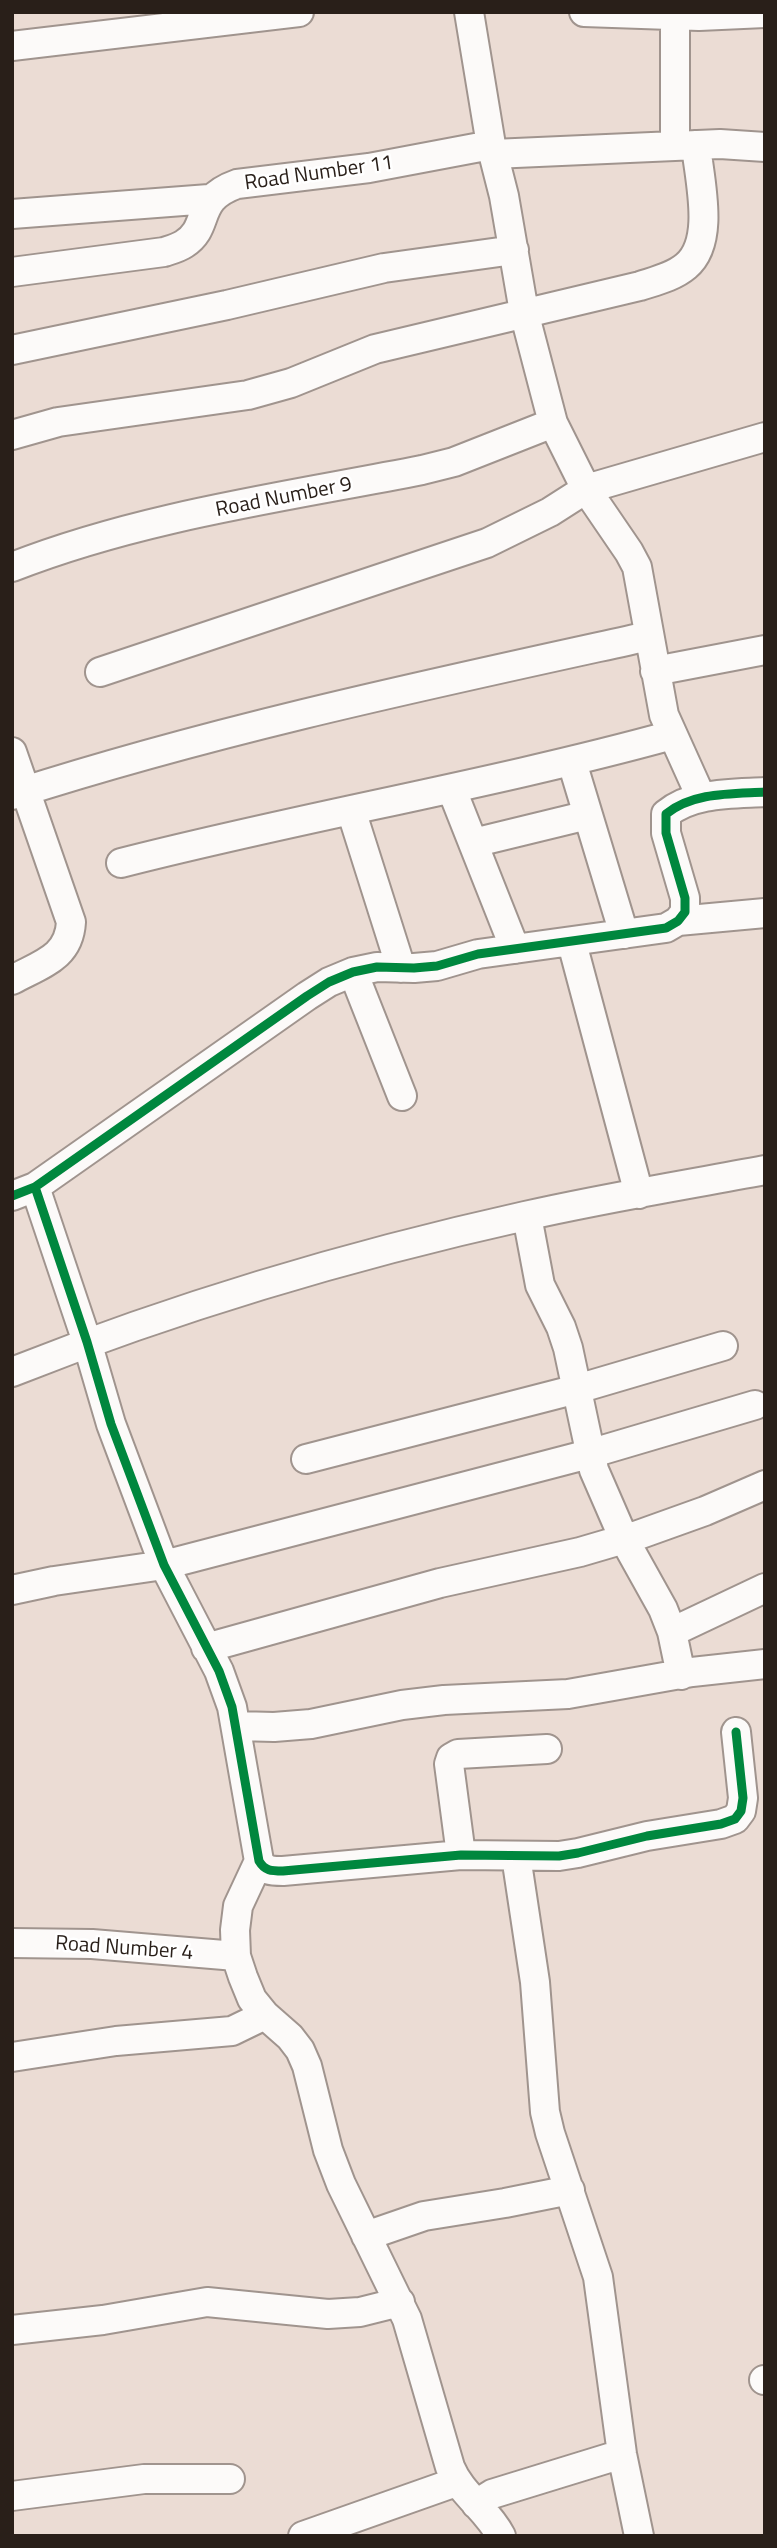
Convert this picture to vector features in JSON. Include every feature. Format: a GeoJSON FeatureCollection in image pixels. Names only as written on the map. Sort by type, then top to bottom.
{"type":"FeatureCollection","features":[{"type":"Feature","properties":{"kind":"street"},"geometry":{"type":"LineString","coordinates":[[12,46],[219,17],[299,12]]}},
{"type":"Feature","properties":{"kind":"street"},"geometry":{"type":"LineString","coordinates":[[469,12],[492,150],[514,250],[524,312],[553,423],[586,489],[637,567],[664,715],[701,797]]}},
{"type":"Feature","properties":{"kind":"street"},"geometry":{"type":"LineString","coordinates":[[584,12],[675,15],[765,13]]}},
{"type":"Feature","properties":{"kind":"street"},"geometry":{"type":"LineString","coordinates":[[12,435],[58,422],[248,395],[291,383],[375,349],[640,286],[684,268],[695,257],[702,240],[704,223],[685,145],[675,15]]}},
{"type":"Feature","properties":{"kind":"street","name":"Road Number 11"},"geometry":{"type":"LineString","coordinates":[[209,200],[220,190],[237,184],[492,150],[720,144],[765,147]]}},
{"type":"Feature","properties":{"kind":"street"},"geometry":{"type":"LineString","coordinates":[[12,214],[209,200],[197,229],[186,243],[164,252],[12,272]]}},
{"type":"Feature","properties":{"kind":"street"},"geometry":{"type":"LineString","coordinates":[[12,350],[227,305],[384,268],[514,250]]}},
{"type":"Feature","properties":{"kind":"street","name":"Road Number 9"},"geometry":{"type":"LineString","coordinates":[[12,567],[89,540],[144,526],[454,462],[553,423]]}},
{"type":"Feature","properties":{"kind":"street"},"geometry":{"type":"LineString","coordinates":[[100,672],[486,543],[550,512],[586,489],[765,437]]}},
{"type":"Feature","properties":{"kind":"street"},"geometry":{"type":"LineString","coordinates":[[20,793],[84,771],[287,716],[649,636]]}},
{"type":"Feature","properties":{"kind":"street"},"geometry":{"type":"LineString","coordinates":[[655,671],[765,650]]}},
{"type":"Feature","properties":{"kind":"street"},"geometry":{"type":"LineString","coordinates":[[121,863],[260,828],[452,790],[672,735]]}},
{"type":"Feature","properties":{"kind":"street"},"geometry":{"type":"LineString","coordinates":[[12,752],[20,793],[69,914],[70,937],[55,957],[12,979]]}},
{"type":"Feature","properties":{"kind":"street"},"geometry":{"type":"LineString","coordinates":[[572,762],[624,934]]}},
{"type":"Feature","properties":{"kind":"street"},"geometry":{"type":"LineString","coordinates":[[452,790],[515,949]]}},
{"type":"Feature","properties":{"kind":"street"},"geometry":{"type":"LineString","coordinates":[[736,1732],[743,1798],[741,1811],[735,1819],[721,1824],[647,1836],[579,1853],[461,1855],[283,1871],[263,1868],[259,1861],[237,1726],[219,1671],[164,1565],[111,1424],[87,1342],[23,1191],[307,996],[329,982],[353,972],[377,967],[436,965],[478,954],[666,928],[678,921],[685,912],[685,898],[666,834],[666,814],[676,805],[701,797],[765,792]]}},
{"type":"Feature","properties":{"kind":"street"},"geometry":{"type":"LineString","coordinates":[[351,810],[401,968]]}},
{"type":"Feature","properties":{"kind":"street"},"geometry":{"type":"LineString","coordinates":[[473,843],[588,815]]}},
{"type":"Feature","properties":{"kind":"street"},"geometry":{"type":"LineString","coordinates":[[678,921],[765,913]]}},
{"type":"Feature","properties":{"kind":"street"},"geometry":{"type":"LineString","coordinates":[[572,943],[639,1194]]}},
{"type":"Feature","properties":{"kind":"street"},"geometry":{"type":"LineString","coordinates":[[353,972],[402,1096]]}},
{"type":"Feature","properties":{"kind":"street"},"geometry":{"type":"LineString","coordinates":[[12,1372],[87,1342],[230,1293],[379,1251],[527,1216],[765,1170]]}},
{"type":"Feature","properties":{"kind":"street"},"geometry":{"type":"LineString","coordinates":[[527,1216],[536,1268],[544,1295],[561,1327],[577,1388],[589,1454],[624,1539],[663,1609],[672,1632],[681,1675]]}},
{"type":"Feature","properties":{"kind":"street"},"geometry":{"type":"LineString","coordinates":[[306,1459],[577,1388],[723,1346]]}},
{"type":"Feature","properties":{"kind":"street"},"geometry":{"type":"LineString","coordinates":[[12,1590],[164,1565],[589,1454],[755,1405]]}},
{"type":"Feature","properties":{"kind":"street"},"geometry":{"type":"LineString","coordinates":[[206,1648],[440,1583],[580,1552],[705,1511],[765,1485]]}},
{"type":"Feature","properties":{"kind":"street"},"geometry":{"type":"LineString","coordinates":[[672,1632],[765,1588]]}},
{"type":"Feature","properties":{"kind":"street"},"geometry":{"type":"LineString","coordinates":[[237,1726],[311,1724],[402,1705],[444,1700],[568,1694],[765,1664]]}},
{"type":"Feature","properties":{"kind":"street"},"geometry":{"type":"LineString","coordinates":[[461,1855],[449,1764],[451,1758],[458,1754],[547,1749]]}},
{"type":"Feature","properties":{"kind":"street"},"geometry":{"type":"LineString","coordinates":[[516,1856],[535,1982],[545,2112],[598,2277],[622,2454],[639,2536]]}},
{"type":"Feature","properties":{"kind":"street"},"geometry":{"type":"LineString","coordinates":[[259,1861],[238,1906],[236,1955],[253,1999],[300,2050],[307,2066],[328,2150],[366,2236],[400,2302],[456,2482],[484,2512],[500,2536]]}},
{"type":"Feature","properties":{"kind":"street","name":"Road Number 4"},"geometry":{"type":"LineString","coordinates":[[12,1943],[92,1944],[236,1955]]}},
{"type":"Feature","properties":{"kind":"street"},"geometry":{"type":"LineString","coordinates":[[12,2057],[116,2041],[223,2032],[241,2027],[265,2015]]}},
{"type":"Feature","properties":{"kind":"street"},"geometry":{"type":"LineString","coordinates":[[366,2236],[424,2216],[570,2190]]}},
{"type":"Feature","properties":{"kind":"street"},"geometry":{"type":"LineString","coordinates":[[12,2330],[103,2320],[207,2302],[328,2314],[360,2312],[400,2302]]}},
{"type":"Feature","properties":{"kind":"street"},"geometry":{"type":"LineString","coordinates":[[476,2504],[492,2494],[622,2454]]}},
{"type":"Feature","properties":{"kind":"street"},"geometry":{"type":"LineString","coordinates":[[12,2496],[144,2479],[230,2479]]}},
{"type":"Feature","properties":{"kind":"street"},"geometry":{"type":"LineString","coordinates":[[303,2536],[456,2482]]}},
{"type":"Feature","properties":{"kind":"cycle path"},"geometry":{"type":"LineString","coordinates":[[12,1196],[35,1187],[307,996],[329,982],[353,972],[377,967],[437,966],[478,954],[666,928],[678,921],[685,912],[685,898],[666,833],[666,814],[700,798],[765,792]]}},
{"type":"Feature","properties":{"kind":"cycle path"},"geometry":{"type":"LineString","coordinates":[[35,1187],[87,1342],[111,1424],[164,1565],[219,1671],[232,1707],[259,1861],[266,1869],[283,1871],[461,1855],[559,1856],[647,1836],[721,1824],[735,1819],[741,1811],[743,1798],[736,1732]]}}]}
